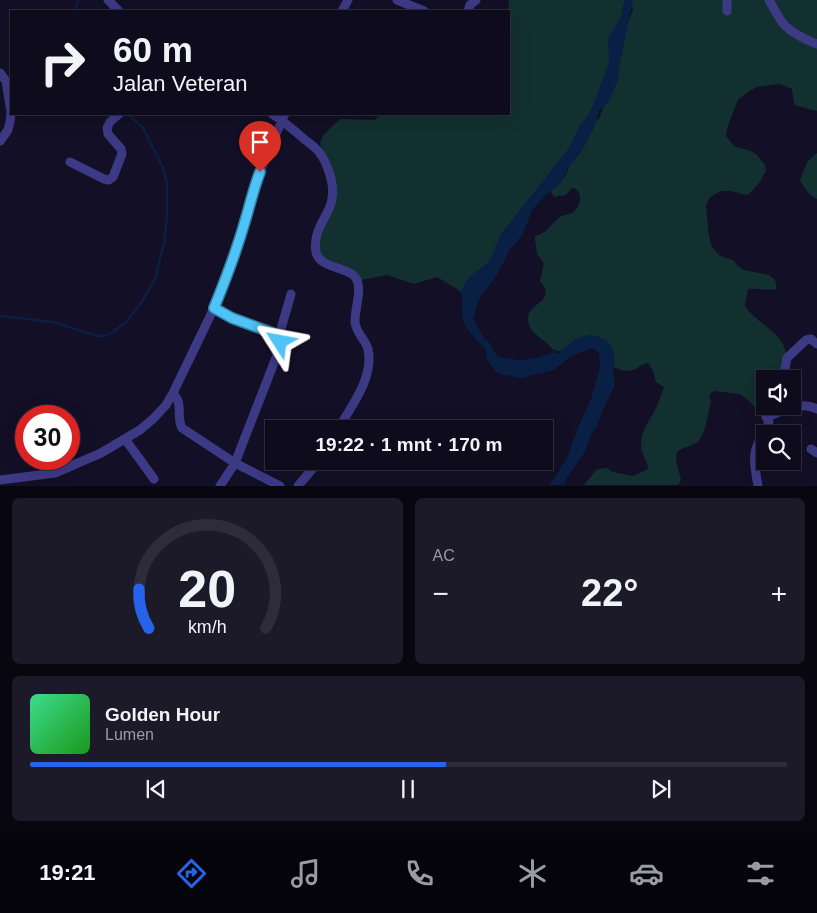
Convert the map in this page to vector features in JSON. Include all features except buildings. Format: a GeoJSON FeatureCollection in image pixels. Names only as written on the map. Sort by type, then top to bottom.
{"type":"FeatureCollection","features":[{"type":"Feature","properties":{"kind":"street"},"geometry":{"type":"LineString","coordinates":[[108,0],[118,10]]}},
{"type":"Feature","properties":{"kind":"street"},"geometry":{"type":"LineString","coordinates":[[397,0],[422,10]]}},
{"type":"Feature","properties":{"kind":"street"},"geometry":{"type":"LineString","coordinates":[[468,10],[470,5],[476,0]]}},
{"type":"Feature","properties":{"kind":"street"},"geometry":{"type":"LineString","coordinates":[[727,0],[727,11]]}},
{"type":"Feature","properties":{"kind":"street"},"geometry":{"type":"LineString","coordinates":[[769,0],[783,24],[817,44]]}},
{"type":"Feature","properties":{"kind":"street"},"geometry":{"type":"LineString","coordinates":[[0,73],[6,81],[10,106]]}},
{"type":"Feature","properties":{"kind":"street"},"geometry":{"type":"LineString","coordinates":[[0,141],[8,130],[11,115]]}},
{"type":"Feature","properties":{"kind":"street"},"geometry":{"type":"LineString","coordinates":[[70,162],[104,179],[109,180],[113,177],[122,154],[121,149],[108,134],[107,128],[110,122],[118,115]]}},
{"type":"Feature","properties":{"kind":"street"},"geometry":{"type":"LineString","coordinates":[[1,482],[55,473],[101,453],[140,430],[166,406],[214,308],[231,266],[253,190],[284,117],[318,150],[328,169],[333,198],[316,235],[316,254],[325,262],[354,275],[358,282],[355,323],[366,343],[369,354],[368,374],[358,396],[343,420]]}},
{"type":"Feature","properties":{"kind":"street"},"geometry":{"type":"LineString","coordinates":[[220,486],[235,463],[279,350],[279,336],[291,294]]}},
{"type":"Feature","properties":{"kind":"street"},"geometry":{"type":"LineString","coordinates":[[214,308],[232,318],[279,336]]}},
{"type":"Feature","properties":{"kind":"street"},"geometry":{"type":"LineString","coordinates":[[785,370],[787,358],[806,340],[811,339],[817,344]]}},
{"type":"Feature","properties":{"kind":"street"},"geometry":{"type":"LineString","coordinates":[[173,393],[178,401],[179,419],[182,428],[235,463],[280,486]]}},
{"type":"Feature","properties":{"kind":"street"},"geometry":{"type":"LineString","coordinates":[[758,486],[755,466],[756,450],[757,444],[763,436],[769,421],[766,417],[802,405],[808,405],[817,409]]}},
{"type":"Feature","properties":{"kind":"street"},"geometry":{"type":"LineString","coordinates":[[125,439],[154,479]]}},
{"type":"Feature","properties":{"kind":"street"},"geometry":{"type":"LineString","coordinates":[[298,486],[311,470]]}},
{"type":"Feature","properties":{"kind":"green space"},"geometry":{"type":"Polygon","coordinates":[[[509,0],[625,0],[606,75],[597,99],[578,135],[513,230],[464,295],[437,277],[414,284],[387,275],[361,280],[318,255],[321,226],[334,199],[320,143],[323,135],[340,119],[375,120],[379,115],[510,115],[510,10],[508,10],[509,0]]]}},
{"type":"Feature","properties":{"kind":"green space"},"geometry":{"type":"Polygon","coordinates":[[[630,0],[817,0],[817,111],[797,106],[794,103],[792,89],[780,84],[757,87],[738,100],[728,125],[726,136],[734,146],[751,151],[757,155],[765,165],[766,171],[759,183],[749,194],[721,191],[710,197],[706,206],[712,247],[720,256],[733,260],[744,270],[769,275],[775,280],[776,289],[748,289],[745,306],[777,336],[786,352],[787,362],[779,370],[756,370],[756,407],[740,394],[715,391],[711,393],[709,397],[711,401],[708,418],[702,435],[696,443],[677,452],[676,460],[681,480],[678,485],[584,485],[596,470],[604,468],[633,476],[648,469],[641,449],[641,441],[644,430],[657,406],[664,387],[656,382],[653,371],[648,363],[630,371],[614,367],[602,341],[570,350],[558,351],[551,348],[532,331],[528,322],[529,313],[544,298],[546,293],[540,281],[544,263],[537,254],[535,236],[543,233],[557,219],[575,211],[579,203],[580,195],[576,189],[572,188],[566,195],[554,197],[550,190],[564,177],[594,121],[599,119],[626,27],[633,10],[630,0]]]}},
{"type":"Feature","properties":{"kind":"green space"},"geometry":{"type":"Polygon","coordinates":[[[817,153],[817,199],[807,191],[800,180],[807,162],[817,153]]]}},
{"type":"Feature","properties":{"kind":"water"},"geometry":{"type":"Polygon","coordinates":[[[625,0],[633,0],[618,81],[608,103],[599,110],[595,126],[583,150],[569,166],[560,184],[547,194],[532,210],[523,234],[509,251],[498,273],[479,299],[473,319],[483,337],[501,358],[531,359],[550,354],[559,345],[554,352],[558,354],[574,340],[588,335],[605,339],[612,347],[615,360],[613,373],[615,385],[597,426],[590,436],[586,450],[564,485],[548,485],[567,458],[591,399],[600,367],[599,353],[593,348],[571,356],[554,370],[521,378],[500,374],[495,371],[487,359],[486,349],[465,324],[462,313],[461,290],[470,276],[490,261],[500,235],[569,148],[579,127],[588,115],[609,62],[608,38],[621,17],[625,0]]]}},
{"type":"Feature","properties":{"kind":"waterway"},"geometry":{"type":"LineString","coordinates":[[75,10],[78,0]]}},
{"type":"Feature","properties":{"kind":"waterway"},"geometry":{"type":"LineString","coordinates":[[0,316],[53,322],[97,336],[105,336],[127,321],[142,301],[155,279],[164,243],[167,217],[167,183],[163,168],[143,128],[129,115]]}},
{"type":"Feature","properties":{"kind":"route"},"geometry":{"type":"LineString","coordinates":[[260,172],[231,266],[214,308],[241,322],[279,336],[280,342]]}}]}
